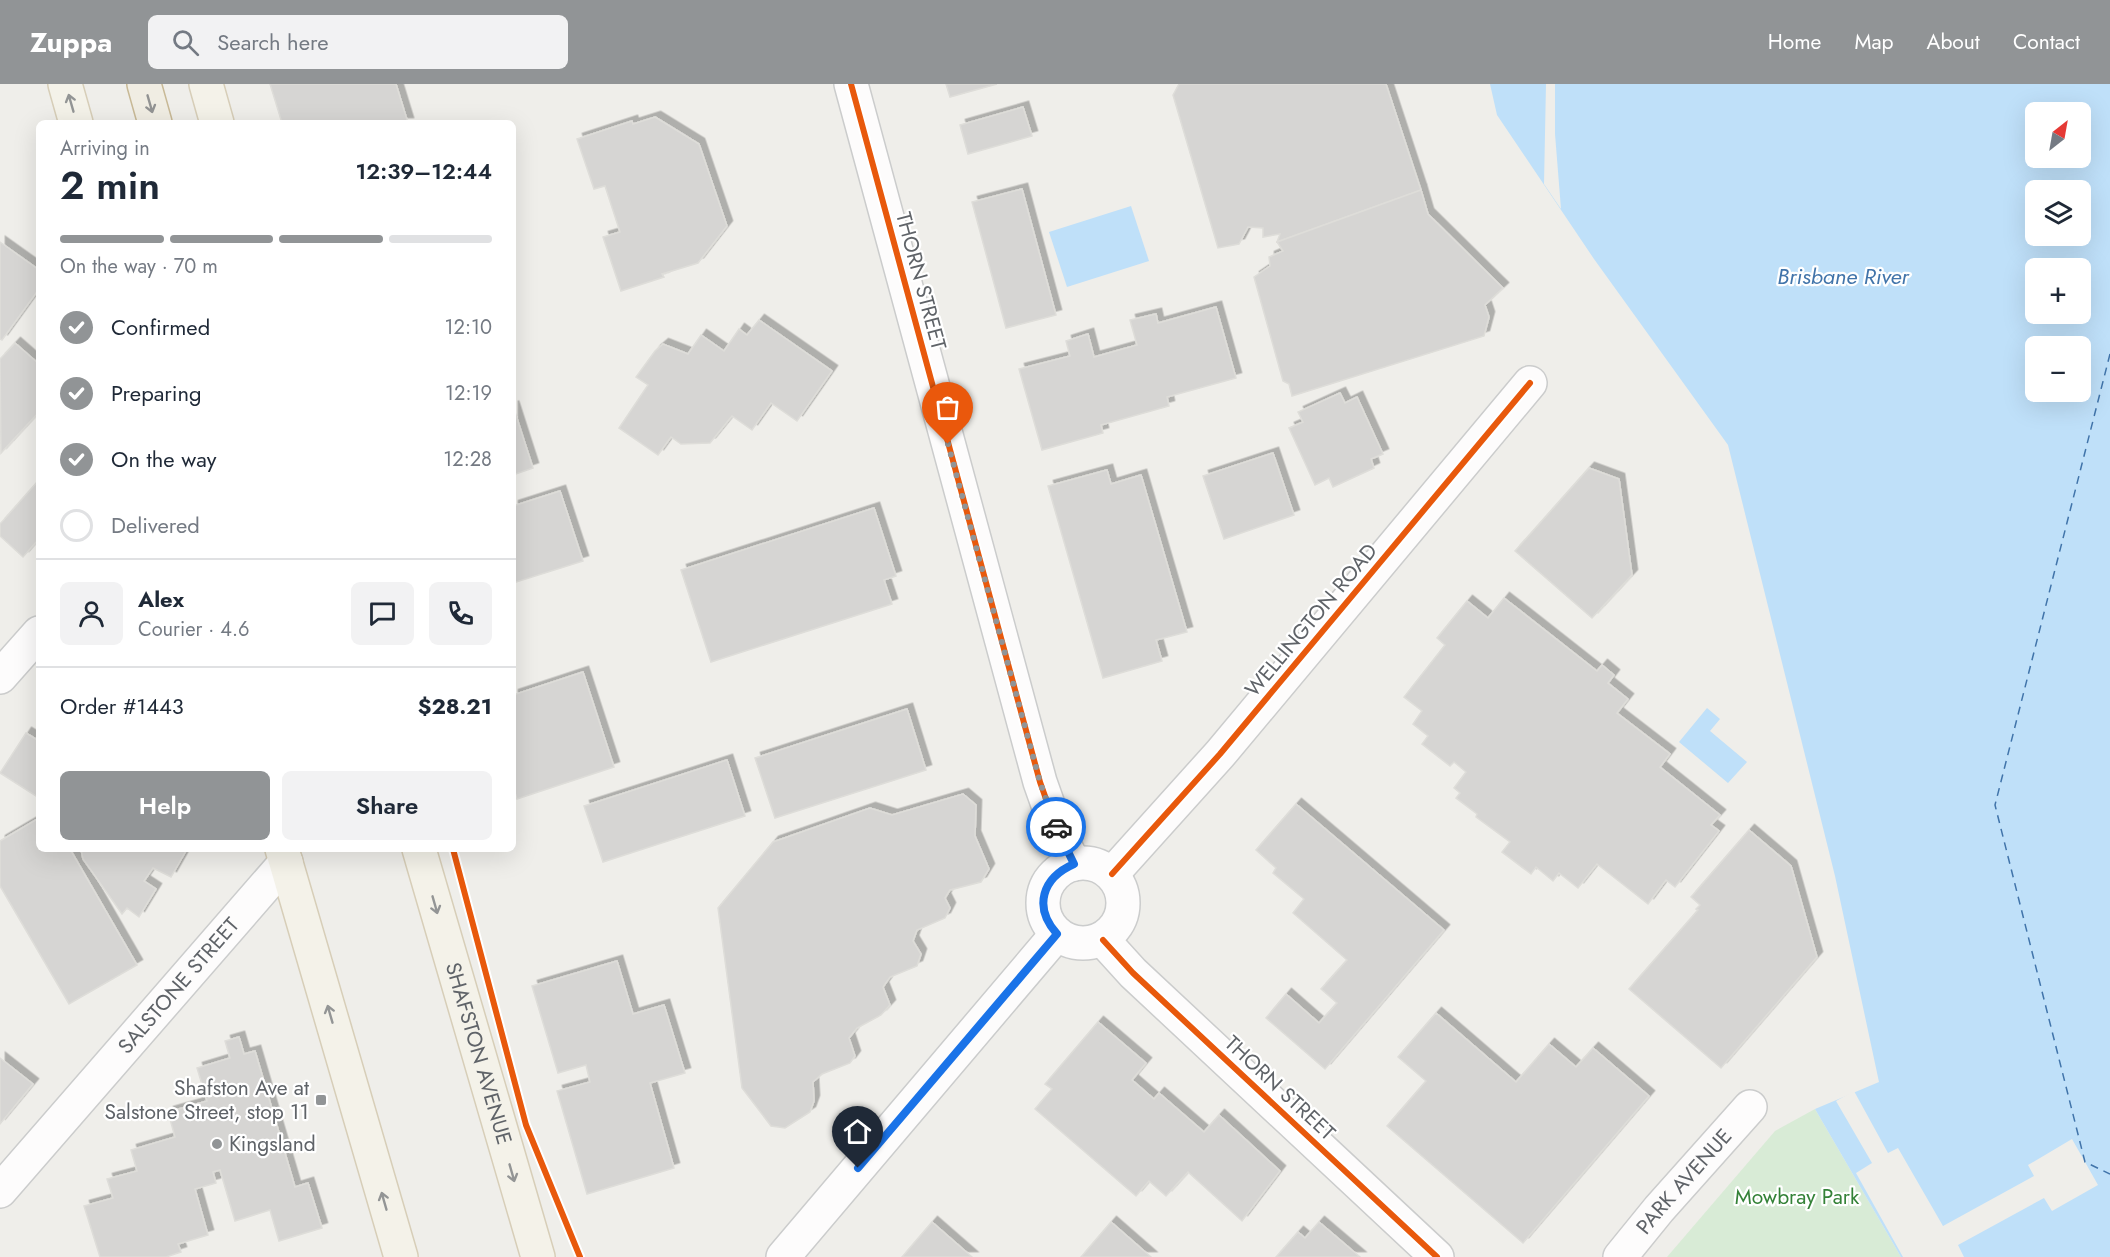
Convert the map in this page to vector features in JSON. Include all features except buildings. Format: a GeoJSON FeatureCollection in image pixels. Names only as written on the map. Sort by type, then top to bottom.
{"type":"FeatureCollection","features":[{"type":"Feature","properties":{"kind":"highway"},"geometry":{"type":"LineString","coordinates":[[144,84],[154,120]]}},
{"type":"Feature","properties":{"kind":"main road"},"geometry":{"type":"LineString","coordinates":[[65,84],[75,120]]}},
{"type":"Feature","properties":{"kind":"main road"},"geometry":{"type":"LineString","coordinates":[[206,84],[216,120]]}},
{"type":"Feature","properties":{"kind":"main road","name":"SHAFSTON AVENUE"},"geometry":{"type":"LineString","coordinates":[[420,852],[538,1257]]}},
{"type":"Feature","properties":{"kind":"main road"},"geometry":{"type":"LineString","coordinates":[[284,856],[401,1257]]}},
{"type":"Feature","properties":{"kind":"street","name":"THORN STREET"},"geometry":{"type":"LineString","coordinates":[[851,84],[1040,782],[1057,830],[1074,864]]}},
{"type":"Feature","properties":{"kind":"street","name":"WELLINGTON ROAD"},"geometry":{"type":"LineString","coordinates":[[1112,874],[1220,754],[1530,383]]}},
{"type":"Feature","properties":{"kind":"street"},"geometry":{"type":"LineString","coordinates":[[0,676],[36,636]]}},
{"type":"Feature","properties":{"kind":"street","name":"SALSTONE STREET"},"geometry":{"type":"LineString","coordinates":[[0,1191],[284,856]]}},
{"type":"Feature","properties":{"kind":"street"},"geometry":{"type":"LineString","coordinates":[[1074,864],[1092,864],[1112,874],[1122,893],[1123,911],[1118,924],[1103,940],[1081,944],[1067,940],[1057,934],[1048,923],[1044,910],[1046,889],[1057,873],[1074,864]]}},
{"type":"Feature","properties":{"kind":"street"},"geometry":{"type":"LineString","coordinates":[[783,1257],[1057,934]]}},
{"type":"Feature","properties":{"kind":"street","name":"THORN STREET"},"geometry":{"type":"LineString","coordinates":[[1103,940],[1133,973],[1437,1257]]}},
{"type":"Feature","properties":{"kind":"street","name":"PARK AVENUE"},"geometry":{"type":"LineString","coordinates":[[1620,1257],[1659,1209],[1750,1107]]}},
{"type":"Feature","properties":{"kind":"green space","name":"Mowbray Park"},"geometry":{"type":"Polygon","coordinates":[[[1815,1109],[1901,1257],[1667,1257],[1775,1131],[1815,1109]]]}},
{"type":"Feature","properties":{"kind":"water","name":"Brisbane River"},"geometry":{"type":"Polygon","coordinates":[[[1490,84],[2110,84],[2110,1257],[1901,1257],[1815,1109],[1879,1082],[1835,876],[1728,445],[1594,259],[1497,115],[1490,84]]]}},
{"type":"Feature","properties":{"kind":"water"},"geometry":{"type":"Polygon","coordinates":[[[1131,206],[1149,261],[1067,287],[1049,232],[1131,206]]]}},
{"type":"Feature","properties":{"kind":"water"},"geometry":{"type":"Polygon","coordinates":[[[1707,708],[1720,719],[1710,731],[1747,762],[1728,783],[1679,742],[1707,708]]]}},
{"type":"Feature","properties":{"kind":"pier"},"geometry":{"type":"Polygon","coordinates":[[[1546,84],[1555,84],[1555,134],[1561,209],[1544,184],[1546,84]]]}},
{"type":"Feature","properties":{"kind":"pier"},"geometry":{"type":"Polygon","coordinates":[[[1854,1091],[1888,1153],[1898,1148],[1943,1226],[2034,1176],[2028,1165],[2072,1139],[2098,1185],[2052,1211],[2044,1198],[1958,1245],[1964,1257],[1903,1257],[1856,1173],[1872,1163],[1836,1101],[1854,1091]]]}},
{"type":"Feature","properties":{"kind":"ferry route"},"geometry":{"type":"LineString","coordinates":[[2110,354],[1995,805],[2085,1162],[2110,1174]]}},
{"type":"Feature","properties":{"kind":"cycle path"},"geometry":{"type":"LineString","coordinates":[[851,84],[1040,782],[1057,830],[1074,864]]}},
{"type":"Feature","properties":{"kind":"cycle path"},"geometry":{"type":"LineString","coordinates":[[1112,874],[1220,754],[1530,383]]}},
{"type":"Feature","properties":{"kind":"cycle path"},"geometry":{"type":"LineString","coordinates":[[454,852],[526,1125],[580,1257]]}},
{"type":"Feature","properties":{"kind":"cycle path"},"geometry":{"type":"LineString","coordinates":[[1103,940],[1133,973],[1437,1257]]}},
{"type":"Feature","properties":{"kind":"way so far"},"geometry":{"type":"LineString","coordinates":[[948,444],[1040,782],[1056,827]]}},
{"type":"Feature","properties":{"kind":"place","name":"Shafston Ave at Salstone Street, stop 11"},"geometry":{"type":"Point","coordinates":[321,1100]}},
{"type":"Feature","properties":{"kind":"place","name":"Kingsland"},"geometry":{"type":"Point","coordinates":[217,1144]}},
{"type":"Feature","properties":{"kind":"route"},"geometry":{"type":"LineString","coordinates":[[858,1168],[1057,934],[1048,923],[1044,910],[1046,889],[1052,877],[1061,869],[1074,864],[1056,827]]}}]}
